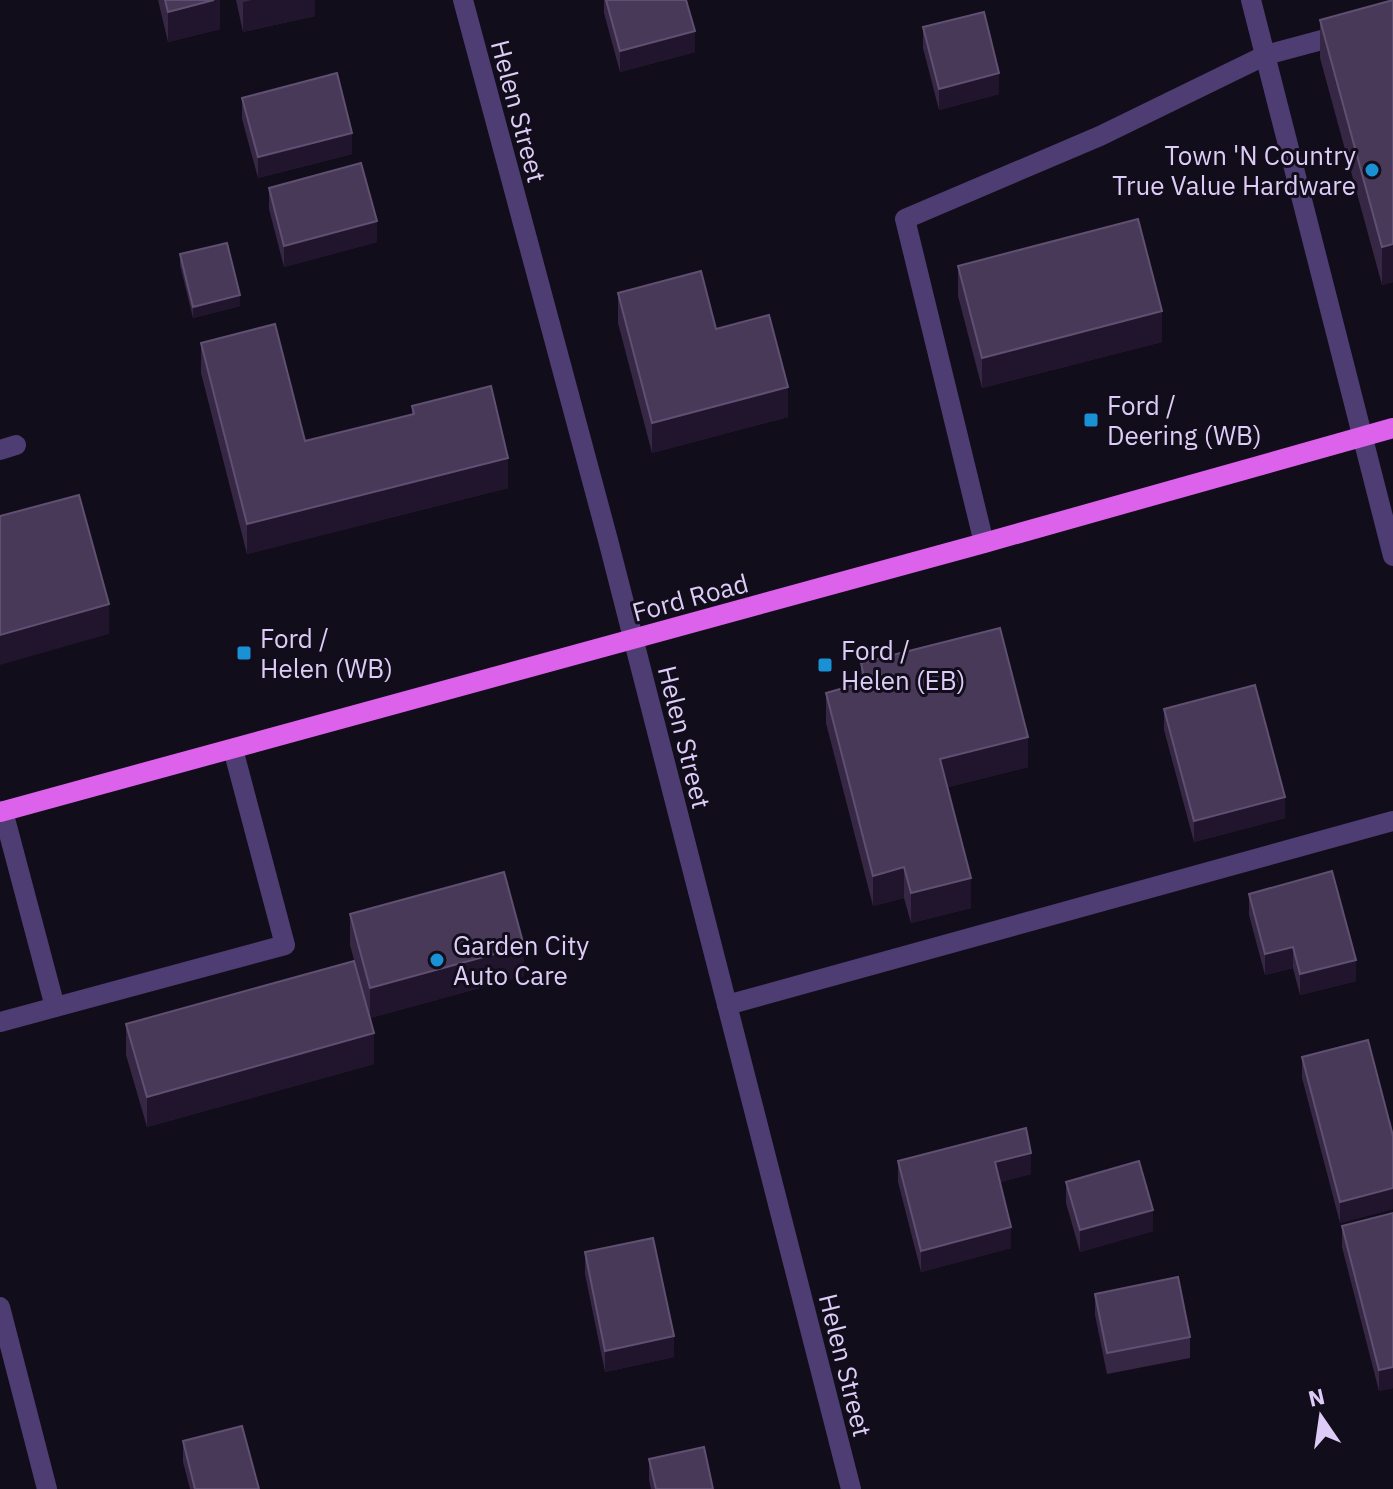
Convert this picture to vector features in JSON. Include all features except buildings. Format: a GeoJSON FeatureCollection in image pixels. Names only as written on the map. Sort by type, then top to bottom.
{"type":"FeatureCollection","features":[{"type":"Feature","properties":{"kind":"main road","name":"Ford Road"},"geometry":{"type":"LineString","coordinates":[[2,812],[1393,428]]}},
{"type":"Feature","properties":{"kind":"street","name":"Helen Street"},"geometry":{"type":"LineString","coordinates":[[463,0],[634,640],[851,1489]]}},
{"type":"Feature","properties":{"kind":"street"},"geometry":{"type":"LineString","coordinates":[[1251,0],[1393,556]]}},
{"type":"Feature","properties":{"kind":"street"},"geometry":{"type":"LineString","coordinates":[[984,543],[905,219],[1100,136],[1266,55],[1393,21]]}},
{"type":"Feature","properties":{"kind":"street"},"geometry":{"type":"LineString","coordinates":[[0,1022],[285,945],[233,749]]}},
{"type":"Feature","properties":{"kind":"street"},"geometry":{"type":"LineString","coordinates":[[2,812],[55,1007]]}},
{"type":"Feature","properties":{"kind":"street"},"geometry":{"type":"LineString","coordinates":[[727,1005],[1393,821]]}},
{"type":"Feature","properties":{"kind":"street"},"geometry":{"type":"LineString","coordinates":[[0,1307],[47,1489]]}},
{"type":"Feature","properties":{"kind":"place","name":"Town 'N Country True Value Hardware"},"geometry":{"type":"Point","coordinates":[1372,170]}},
{"type":"Feature","properties":{"kind":"place","name":"Ford / Deering (WB)"},"geometry":{"type":"Point","coordinates":[1091,420]}},
{"type":"Feature","properties":{"kind":"place","name":"Ford / Helen (WB)"},"geometry":{"type":"Point","coordinates":[244,653]}},
{"type":"Feature","properties":{"kind":"place","name":"Ford / Helen (EB)"},"geometry":{"type":"Point","coordinates":[825,665]}},
{"type":"Feature","properties":{"kind":"place","name":"Garden City Auto Care"},"geometry":{"type":"Point","coordinates":[437,960]}}]}
